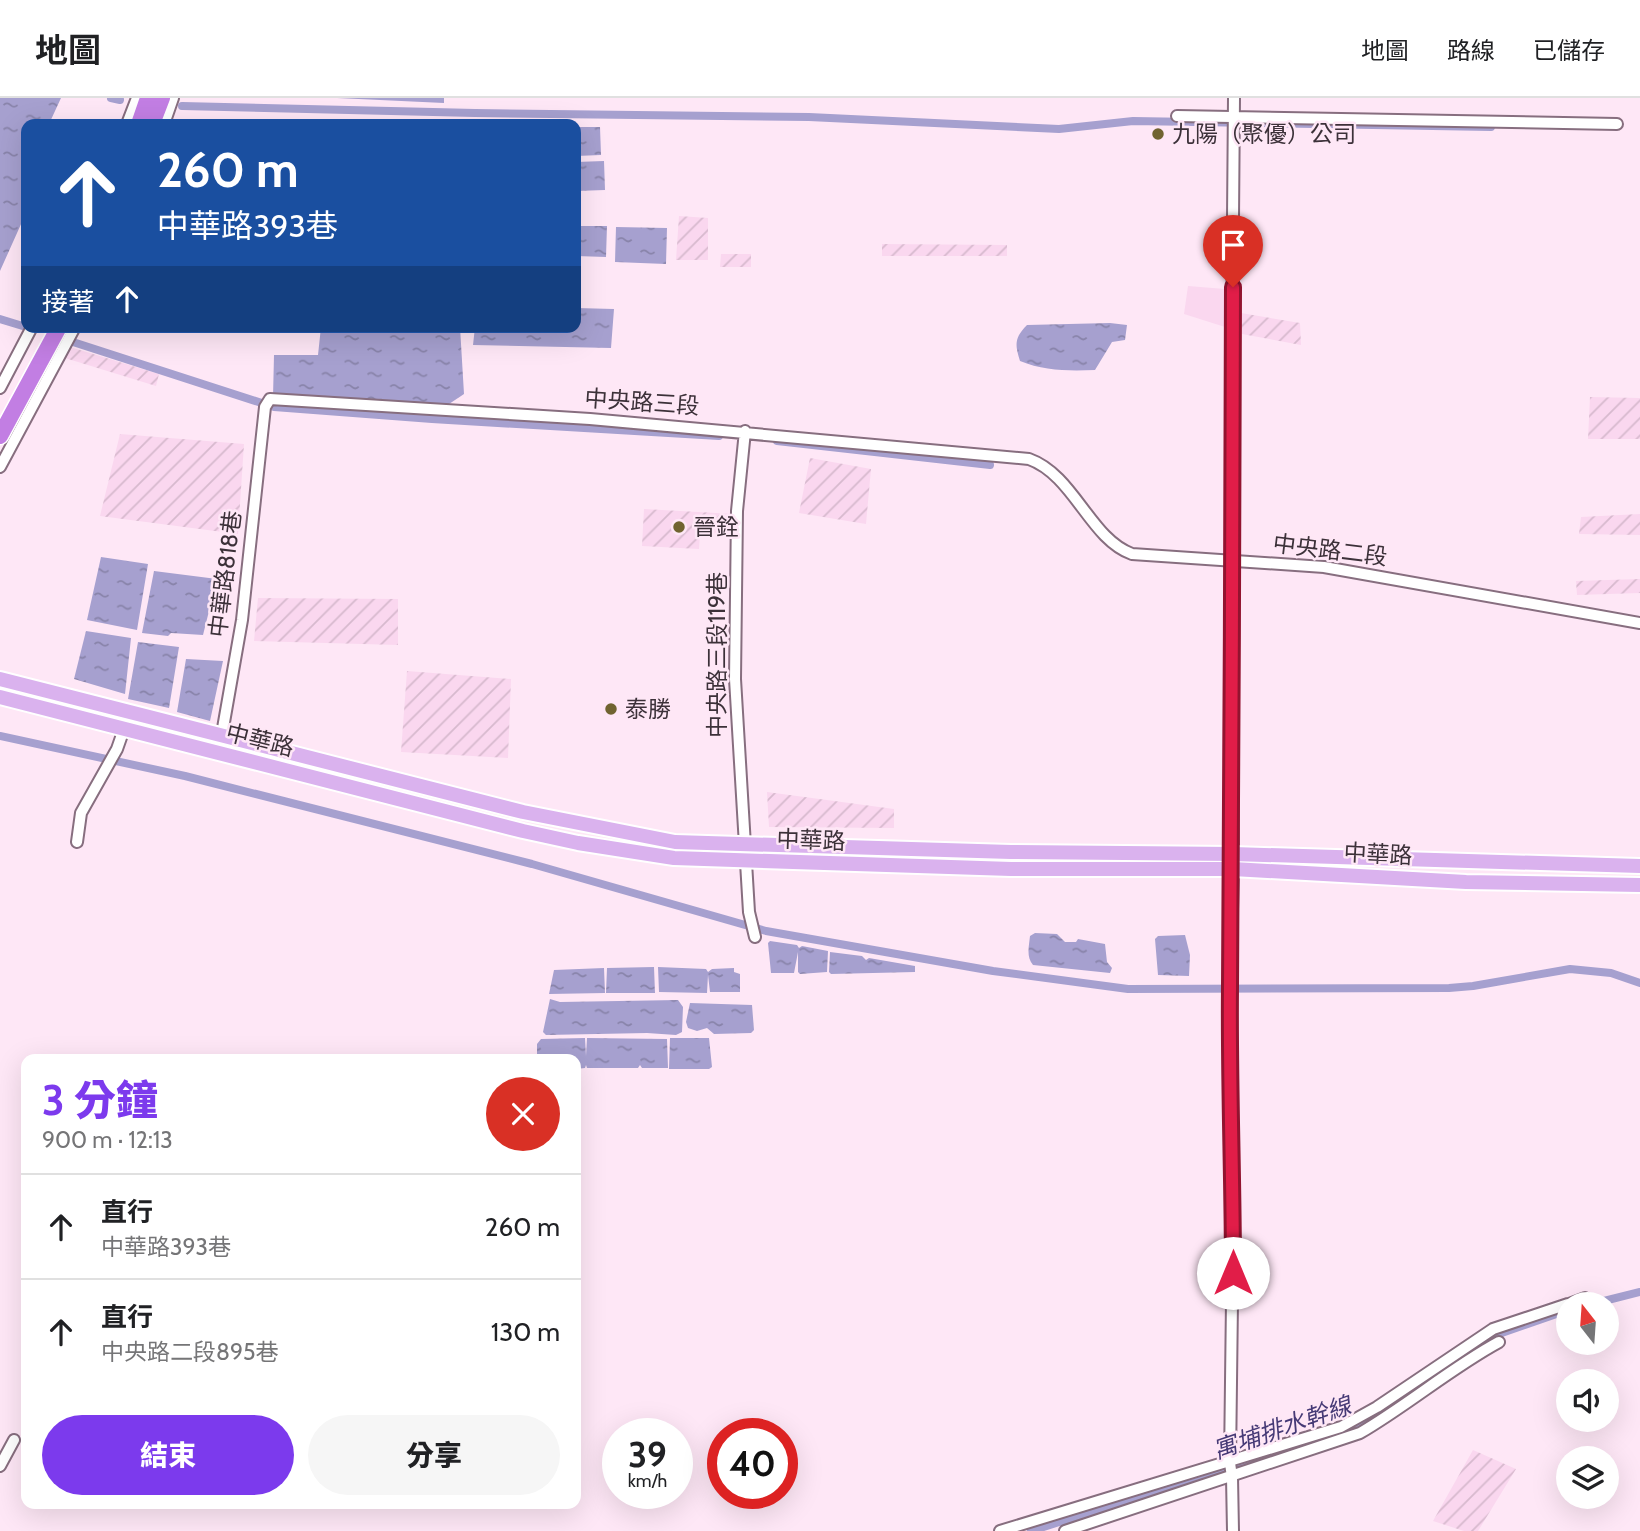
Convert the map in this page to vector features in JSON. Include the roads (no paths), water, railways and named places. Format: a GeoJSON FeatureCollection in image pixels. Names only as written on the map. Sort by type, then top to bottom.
{"type":"FeatureCollection","features":[{"type":"Feature","properties":{"kind":"highway"},"geometry":{"type":"LineString","coordinates":[[141,119],[148,98]]}},
{"type":"Feature","properties":{"kind":"highway"},"geometry":{"type":"LineString","coordinates":[[154,119],[162,98]]}},
{"type":"Feature","properties":{"kind":"highway"},"geometry":{"type":"LineString","coordinates":[[0,415],[43,333]]}},
{"type":"Feature","properties":{"kind":"highway"},"geometry":{"type":"LineString","coordinates":[[0,436],[56,333]]}},
{"type":"Feature","properties":{"kind":"main road","name":"中華路"},"geometry":{"type":"LineString","coordinates":[[0,673],[523,831],[578,843],[674,858],[746,848],[1640,866]]}},
{"type":"Feature","properties":{"kind":"main road","name":"中華路"},"geometry":{"type":"LineString","coordinates":[[0,679],[216,739]]}},
{"type":"Feature","properties":{"kind":"main road","name":"中華路"},"geometry":{"type":"LineString","coordinates":[[0,690],[216,739],[394,773],[585,817],[746,848],[1011,869],[1233,858],[1640,858]]}},
{"type":"Feature","properties":{"kind":"main road","name":"中華路"},"geometry":{"type":"LineString","coordinates":[[0,697],[124,729],[216,739]]}},
{"type":"Feature","properties":{"kind":"main road","name":"中華路"},"geometry":{"type":"LineString","coordinates":[[1233,858],[1466,873],[1640,876]]}},
{"type":"Feature","properties":{"kind":"main road","name":"中華路"},"geometry":{"type":"LineString","coordinates":[[1233,858],[1466,881],[1640,885]]}},
{"type":"Feature","properties":{"kind":"street"},"geometry":{"type":"LineString","coordinates":[[129,119],[137,98]]}},
{"type":"Feature","properties":{"kind":"street"},"geometry":{"type":"LineString","coordinates":[[166,119],[173,98]]}},
{"type":"Feature","properties":{"kind":"street"},"geometry":{"type":"LineString","coordinates":[[1233,1531],[1230,1461],[1233,1220],[1230,984],[1233,858],[1231,560],[1234,98]]}},
{"type":"Feature","properties":{"kind":"street"},"geometry":{"type":"LineString","coordinates":[[1177,116],[1617,124]]}},
{"type":"Feature","properties":{"kind":"street"},"geometry":{"type":"LineString","coordinates":[[0,388],[30,333]]}},
{"type":"Feature","properties":{"kind":"street"},"geometry":{"type":"LineString","coordinates":[[0,467],[72,333]]}},
{"type":"Feature","properties":{"kind":"street","name":"中央路三段"},"geometry":{"type":"LineString","coordinates":[[270,399],[745,431],[1009,456]]}},
{"type":"Feature","properties":{"kind":"street","name":"中華路818巷"},"geometry":{"type":"LineString","coordinates":[[216,739],[243,620],[265,407],[270,399]]}},
{"type":"Feature","properties":{"kind":"street","name":"中央路三段119巷"},"geometry":{"type":"LineString","coordinates":[[745,431],[737,511],[735,679],[749,912],[755,937]]}},
{"type":"Feature","properties":{"kind":"street","name":"中央路二段"},"geometry":{"type":"LineString","coordinates":[[1009,456],[1029,458],[1049,469],[1112,542],[1127,552],[1324,567],[1640,623]]}},
{"type":"Feature","properties":{"kind":"street"},"geometry":{"type":"LineString","coordinates":[[77,842],[80,813],[101,780],[124,729]]}},
{"type":"Feature","properties":{"kind":"street"},"geometry":{"type":"LineString","coordinates":[[1000,1531],[1340,1427],[1377,1408],[1493,1329],[1556,1308]]}},
{"type":"Feature","properties":{"kind":"street"},"geometry":{"type":"LineString","coordinates":[[1065,1531],[1360,1433],[1400,1410],[1476,1354],[1499,1342]]}},
{"type":"Feature","properties":{"kind":"street"},"geometry":{"type":"LineString","coordinates":[[0,1466],[14,1440]]}},
{"type":"Feature","properties":{"kind":"water"},"geometry":{"type":"Polygon","coordinates":[[[0,98],[61,98],[51,119],[21,119],[21,224],[0,271],[0,98]]]}},
{"type":"Feature","properties":{"kind":"water"},"geometry":{"type":"Polygon","coordinates":[[[337,98],[444,98],[444,103],[337,98]]]}},
{"type":"Feature","properties":{"kind":"water"},"geometry":{"type":"Polygon","coordinates":[[[581,127],[600,127],[601,155],[581,156],[581,127]]]}},
{"type":"Feature","properties":{"kind":"water"},"geometry":{"type":"Polygon","coordinates":[[[604,161],[605,190],[581,191],[581,162],[604,161]]]}},
{"type":"Feature","properties":{"kind":"water"},"geometry":{"type":"Polygon","coordinates":[[[581,226],[607,226],[606,257],[581,256],[581,226]]]}},
{"type":"Feature","properties":{"kind":"water"},"geometry":{"type":"Polygon","coordinates":[[[616,227],[667,228],[666,264],[615,262],[616,227]]]}},
{"type":"Feature","properties":{"kind":"water"},"geometry":{"type":"Polygon","coordinates":[[[581,308],[614,309],[611,348],[473,345],[474,333],[581,333],[581,308]]]}},
{"type":"Feature","properties":{"kind":"water"},"geometry":{"type":"Polygon","coordinates":[[[1027,325],[1127,325],[1125,340],[1112,342],[1095,370],[1047,369],[1020,361],[1017,342],[1027,325]]]}},
{"type":"Feature","properties":{"kind":"water"},"geometry":{"type":"Polygon","coordinates":[[[320,333],[460,333],[464,394],[449,404],[273,397],[274,355],[318,355],[320,333]]]}},
{"type":"Feature","properties":{"kind":"water"},"geometry":{"type":"Polygon","coordinates":[[[101,557],[148,564],[137,630],[87,620],[101,557]]]}},
{"type":"Feature","properties":{"kind":"water"},"geometry":{"type":"Polygon","coordinates":[[[154,571],[217,579],[203,635],[171,633],[168,636],[142,633],[154,571]]]}},
{"type":"Feature","properties":{"kind":"water"},"geometry":{"type":"Polygon","coordinates":[[[86,631],[131,638],[125,694],[74,679],[86,631]]]}},
{"type":"Feature","properties":{"kind":"water"},"geometry":{"type":"Polygon","coordinates":[[[138,642],[179,647],[169,708],[128,699],[138,642]]]}},
{"type":"Feature","properties":{"kind":"water"},"geometry":{"type":"Polygon","coordinates":[[[186,659],[223,661],[210,721],[177,712],[186,659]]]}},
{"type":"Feature","properties":{"kind":"water"},"geometry":{"type":"Polygon","coordinates":[[[1035,933],[1057,934],[1065,942],[1076,942],[1078,939],[1105,944],[1107,962],[1112,968],[1110,973],[1033,965],[1029,958],[1029,947],[1030,936],[1035,933]]]}},
{"type":"Feature","properties":{"kind":"water"},"geometry":{"type":"Polygon","coordinates":[[[1185,935],[1190,955],[1189,976],[1158,975],[1155,939],[1158,936],[1185,935]]]}},
{"type":"Feature","properties":{"kind":"water"},"geometry":{"type":"Polygon","coordinates":[[[770,941],[828,951],[827,972],[800,974],[798,952],[794,973],[771,973],[770,941]]]}},
{"type":"Feature","properties":{"kind":"water"},"geometry":{"type":"Polygon","coordinates":[[[830,952],[915,966],[915,972],[831,974],[830,952]]]}},
{"type":"Feature","properties":{"kind":"water"},"geometry":{"type":"Polygon","coordinates":[[[654,967],[655,993],[606,993],[607,968],[654,967]]]}},
{"type":"Feature","properties":{"kind":"water"},"geometry":{"type":"Polygon","coordinates":[[[658,967],[706,969],[708,972],[712,969],[734,968],[734,972],[740,974],[740,992],[710,992],[708,975],[707,993],[659,992],[658,967]]]}},
{"type":"Feature","properties":{"kind":"water"},"geometry":{"type":"Polygon","coordinates":[[[604,968],[605,993],[549,994],[554,970],[604,968]]]}},
{"type":"Feature","properties":{"kind":"water"},"geometry":{"type":"Polygon","coordinates":[[[550,999],[560,1002],[678,1000],[683,1007],[682,1032],[676,1035],[546,1035],[543,1032],[550,999]]]}},
{"type":"Feature","properties":{"kind":"water"},"geometry":{"type":"Polygon","coordinates":[[[690,1003],[752,1005],[754,1030],[751,1033],[714,1034],[707,1028],[697,1031],[688,1028],[686,1022],[690,1003]]]}},
{"type":"Feature","properties":{"kind":"water"},"geometry":{"type":"Polygon","coordinates":[[[585,1038],[586,1056],[587,1038],[667,1039],[668,1068],[642,1068],[640,1065],[638,1068],[587,1068],[586,1065],[581,1068],[581,1054],[537,1054],[537,1044],[541,1039],[585,1038]]]}},
{"type":"Feature","properties":{"kind":"water"},"geometry":{"type":"Polygon","coordinates":[[[670,1038],[709,1038],[712,1067],[669,1069],[670,1038]]]}},
{"type":"Feature","properties":{"kind":"waterway"},"geometry":{"type":"LineString","coordinates":[[111,98],[120,100]]}},
{"type":"Feature","properties":{"kind":"waterway"},"geometry":{"type":"LineString","coordinates":[[182,106],[809,117],[1059,129],[1133,121],[1491,127]]}},
{"type":"Feature","properties":{"kind":"waterway"},"geometry":{"type":"LineString","coordinates":[[0,319],[21,325]]}},
{"type":"Feature","properties":{"kind":"waterway"},"geometry":{"type":"LineString","coordinates":[[73,342],[274,407],[719,436]]}},
{"type":"Feature","properties":{"kind":"waterway"},"geometry":{"type":"LineString","coordinates":[[777,441],[990,465]]}},
{"type":"Feature","properties":{"kind":"waterway"},"geometry":{"type":"LineString","coordinates":[[0,736],[185,776],[532,864],[766,931],[993,971],[1128,989],[1449,988],[1570,969],[1611,973],[1640,983]]}},
{"type":"Feature","properties":{"kind":"waterway","name":"寓埔排水幹線"},"geometry":{"type":"LineString","coordinates":[[1619,1297],[1640,1292]]}},
{"type":"Feature","properties":{"kind":"waterway","name":"寓埔排水幹線"},"geometry":{"type":"LineString","coordinates":[[1476,1346],[1496,1335],[1556,1314]]}},
{"type":"Feature","properties":{"kind":"waterway","name":"寓埔排水幹線"},"geometry":{"type":"LineString","coordinates":[[1347,1428],[1364,1421],[1381,1409]]}},
{"type":"Feature","properties":{"kind":"waterway","name":"寓埔排水幹線"},"geometry":{"type":"LineString","coordinates":[[1031,1531],[1325,1437]]}},
{"type":"Feature","properties":{"kind":"place","name":"九陽（聚優）公司"},"geometry":{"type":"Point","coordinates":[1158,134]}},
{"type":"Feature","properties":{"kind":"place","name":"晉銓"},"geometry":{"type":"Point","coordinates":[679,527]}},
{"type":"Feature","properties":{"kind":"place","name":"泰勝"},"geometry":{"type":"Point","coordinates":[611,709]}}]}
